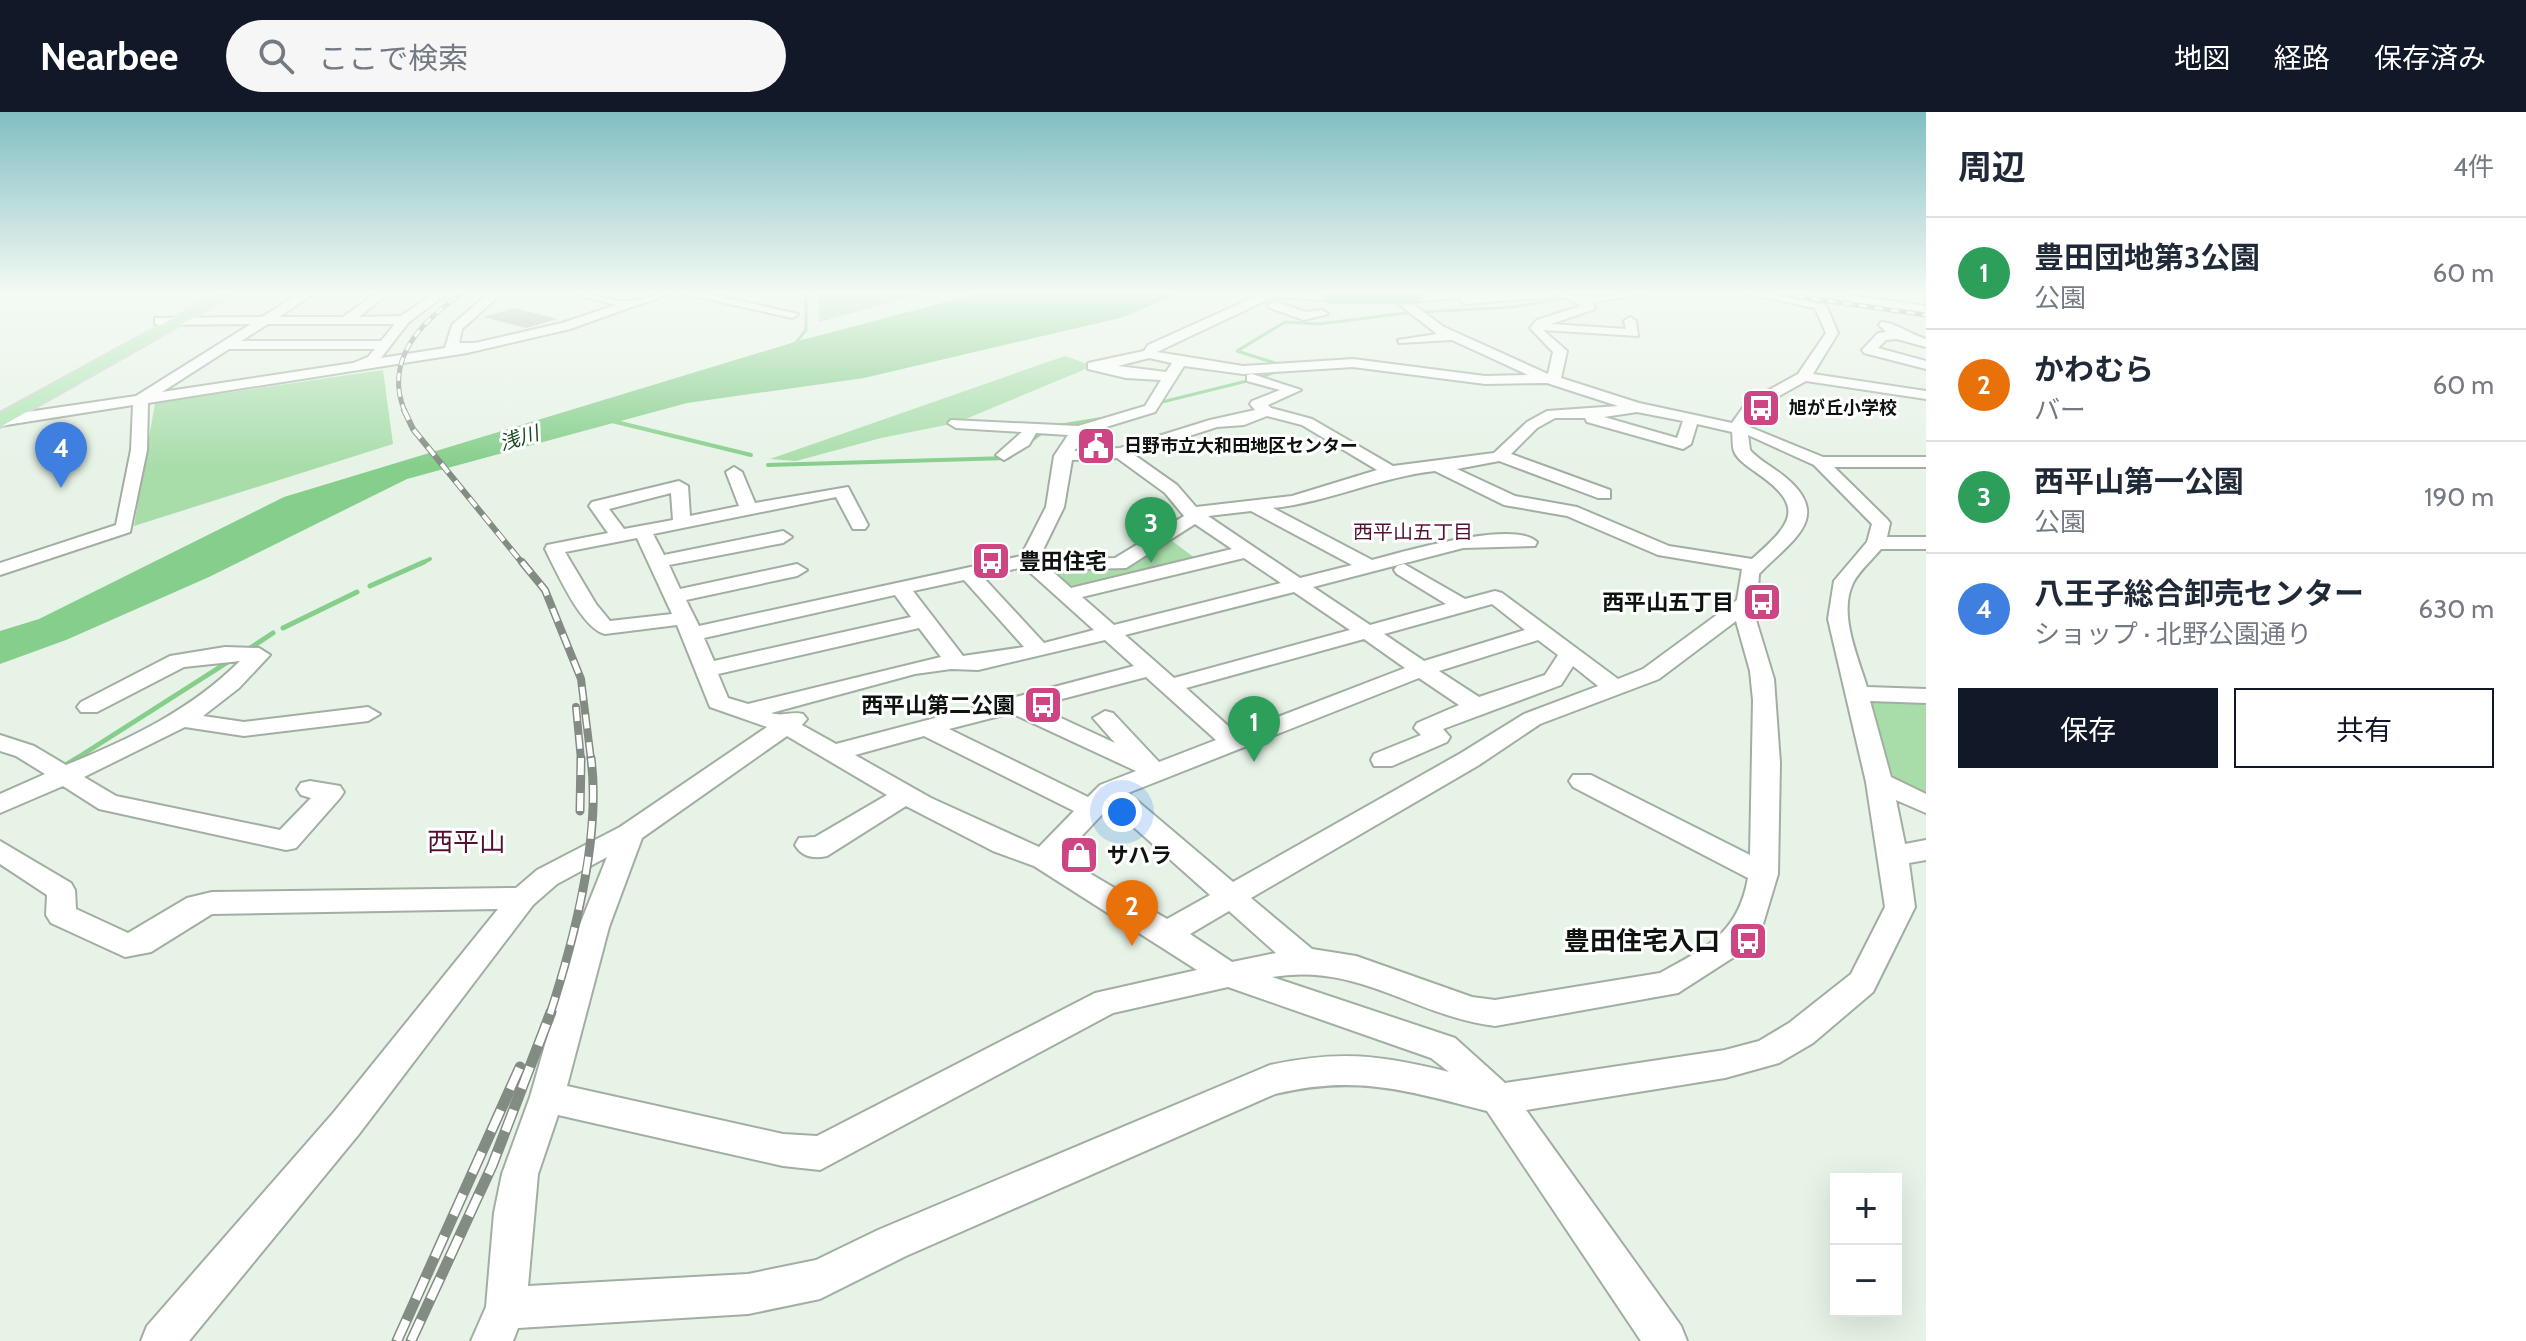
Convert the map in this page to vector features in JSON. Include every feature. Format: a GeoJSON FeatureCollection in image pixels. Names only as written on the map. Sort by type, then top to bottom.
{"type":"FeatureCollection","features":[{"type":"Feature","properties":{"kind":"main road"},"geometry":{"type":"LineString","coordinates":[[2,413],[107,351]]}},
{"type":"Feature","properties":{"kind":"main road"},"geometry":{"type":"LineString","coordinates":[[2,413],[11,406],[31,403],[125,351]]}},
{"type":"Feature","properties":{"kind":"street"},"geometry":{"type":"LineString","coordinates":[[141,399],[216,351]]}},
{"type":"Feature","properties":{"kind":"street"},"geometry":{"type":"LineString","coordinates":[[215,388],[369,361],[377,351]]}},
{"type":"Feature","properties":{"kind":"street"},"geometry":{"type":"LineString","coordinates":[[2,413],[141,399],[455,351]]}},
{"type":"Feature","properties":{"kind":"street"},"geometry":{"type":"LineString","coordinates":[[630,833],[594,927],[547,1097],[520,1174],[499,1325],[748,1294],[820,1279],[892,1243],[1270,1080],[1319,1069],[1391,1072],[1498,1099],[1725,1064],[1767,1053],[1801,1033],[1862,983],[1900,907],[1894,856],[1879,782],[1838,619],[1844,581],[1876,543],[1881,532],[1878,517],[1820,462],[1774,439],[1636,407],[1548,379],[1488,351]]}},
{"type":"Feature","properties":{"kind":"street"},"geometry":{"type":"LineString","coordinates":[[1171,377],[1126,374],[1099,366],[1149,354],[1243,370],[1353,363],[1494,381],[1548,379],[1557,375],[1560,351]]}},
{"type":"Feature","properties":{"kind":"street"},"geometry":{"type":"LineString","coordinates":[[1167,933],[1470,759],[1532,719],[1651,674],[1745,604],[1752,589],[1749,573],[1793,531],[1798,522],[1799,503],[1782,483],[1746,457],[1739,429],[1744,411],[1804,377],[1820,351]]}},
{"type":"Feature","properties":{"kind":"street"},"geometry":{"type":"LineString","coordinates":[[1874,351],[1926,365]]}},
{"type":"Feature","properties":{"kind":"street"},"geometry":{"type":"LineString","coordinates":[[956,423],[1080,431],[1150,409],[1180,361]]}},
{"type":"Feature","properties":{"kind":"street"},"geometry":{"type":"LineString","coordinates":[[1243,370],[1255,380],[1294,390],[1257,404],[1266,411],[1307,422],[1390,471]]}},
{"type":"Feature","properties":{"kind":"street"},"geometry":{"type":"LineString","coordinates":[[1804,377],[1926,395]]}},
{"type":"Feature","properties":{"kind":"street"},"geometry":{"type":"LineString","coordinates":[[0,569],[124,528],[139,450],[141,399]]}},
{"type":"Feature","properties":{"kind":"street"},"geometry":{"type":"LineString","coordinates":[[1500,456],[1505,447],[1552,414],[1636,407]]}},
{"type":"Feature","properties":{"kind":"street"},"geometry":{"type":"LineString","coordinates":[[1062,456],[1121,453],[1266,411]]}},
{"type":"Feature","properties":{"kind":"street"},"geometry":{"type":"LineString","coordinates":[[1578,414],[1683,444],[1691,421]]}},
{"type":"Feature","properties":{"kind":"street"},"geometry":{"type":"LineString","coordinates":[[1004,455],[1023,442],[1031,429],[1063,422],[1060,418]]}},
{"type":"Feature","properties":{"kind":"street"},"geometry":{"type":"LineString","coordinates":[[1028,560],[1058,501],[1063,479],[1062,456],[1080,431]]}},
{"type":"Feature","properties":{"kind":"street"},"geometry":{"type":"LineString","coordinates":[[1121,453],[1171,489],[1194,514],[1476,706]]}},
{"type":"Feature","properties":{"kind":"street"},"geometry":{"type":"LineString","coordinates":[[859,525],[842,491],[554,549],[587,607],[605,628],[655,624],[688,626],[813,607],[1028,560],[1062,566],[1119,564],[1194,514],[1257,507],[1361,483],[1390,471],[1439,467],[1500,456],[1604,494]]}},
{"type":"Feature","properties":{"kind":"street"},"geometry":{"type":"LineString","coordinates":[[1820,462],[1926,462]]}},
{"type":"Feature","properties":{"kind":"street"},"geometry":{"type":"LineString","coordinates":[[1439,467],[1510,501],[1571,511],[1665,551],[1755,565]]}},
{"type":"Feature","properties":{"kind":"street"},"geometry":{"type":"LineString","coordinates":[[734,472],[749,509]]}},
{"type":"Feature","properties":{"kind":"street"},"geometry":{"type":"LineString","coordinates":[[619,535],[598,506],[679,486],[682,522]]}},
{"type":"Feature","properties":{"kind":"street"},"geometry":{"type":"LineString","coordinates":[[770,505],[813,607]]}},
{"type":"Feature","properties":{"kind":"street"},"geometry":{"type":"LineString","coordinates":[[1257,507],[1369,566]]}},
{"type":"Feature","properties":{"kind":"street"},"geometry":{"type":"LineString","coordinates":[[642,530],[688,626],[718,702],[787,726],[1003,844],[1044,859],[1167,933],[1228,975],[1443,1048],[1498,1099],[1666,1341]]}},
{"type":"Feature","properties":{"kind":"street"},"geometry":{"type":"LineString","coordinates":[[657,562],[783,537]]}},
{"type":"Feature","properties":{"kind":"street"},"geometry":{"type":"LineString","coordinates":[[750,711],[914,668],[956,662],[978,663],[1115,638],[1398,566],[1463,542],[1528,542]]}},
{"type":"Feature","properties":{"kind":"street"},"geometry":{"type":"LineString","coordinates":[[1876,543],[1926,543]]}},
{"type":"Feature","properties":{"kind":"street"},"geometry":{"type":"LineString","coordinates":[[1066,595],[1248,551]]}},
{"type":"Feature","properties":{"kind":"street"},"geometry":{"type":"LineString","coordinates":[[1028,560],[1232,742]]}},
{"type":"Feature","properties":{"kind":"street"},"geometry":{"type":"LineString","coordinates":[[1304,589],[1369,566],[1398,566],[1463,606]]}},
{"type":"Feature","properties":{"kind":"street"},"geometry":{"type":"LineString","coordinates":[[674,596],[797,570]]}},
{"type":"Feature","properties":{"kind":"street"},"geometry":{"type":"LineString","coordinates":[[969,573],[1039,651]]}},
{"type":"Feature","properties":{"kind":"street"},"geometry":{"type":"LineString","coordinates":[[900,588],[956,662]]}},
{"type":"Feature","properties":{"kind":"street"},"geometry":{"type":"LineString","coordinates":[[1169,686],[1495,597],[1613,686]]}},
{"type":"Feature","properties":{"kind":"street"},"geometry":{"type":"LineString","coordinates":[[547,1097],[783,1150],[820,1153],[1106,1002],[1228,975],[1304,960],[1356,968],[1471,1010],[1495,1013],[1667,984],[1702,962],[1753,915],[1764,874],[1764,682],[1745,604]]}},
{"type":"Feature","properties":{"kind":"street"},"geometry":{"type":"LineString","coordinates":[[705,670],[925,620]]}},
{"type":"Feature","properties":{"kind":"street"},"geometry":{"type":"LineString","coordinates":[[1044,859],[1100,800],[1156,771],[1422,669],[1540,632]]}},
{"type":"Feature","properties":{"kind":"street"},"geometry":{"type":"LineString","coordinates":[[0,804],[61,775],[112,757],[185,720],[219,695],[259,655],[225,654],[178,661],[89,707]]}},
{"type":"Feature","properties":{"kind":"street"},"geometry":{"type":"LineString","coordinates":[[1470,759],[1426,728],[1476,706],[1553,680],[1569,655]]}},
{"type":"Feature","properties":{"kind":"street"},"geometry":{"type":"LineString","coordinates":[[836,752],[1149,669]]}},
{"type":"Feature","properties":{"kind":"street"},"geometry":{"type":"LineString","coordinates":[[162,1341],[271,1218],[400,1060],[523,898],[547,877],[630,833],[836,689]]}},
{"type":"Feature","properties":{"kind":"street"},"geometry":{"type":"LineString","coordinates":[[1858,694],[1921,699]]}},
{"type":"Feature","properties":{"kind":"street"},"geometry":{"type":"LineString","coordinates":[[1013,705],[1156,771]]}},
{"type":"Feature","properties":{"kind":"street"},"geometry":{"type":"LineString","coordinates":[[185,720],[244,729],[368,714]]}},
{"type":"Feature","properties":{"kind":"street"},"geometry":{"type":"LineString","coordinates":[[1105,718],[1156,771]]}},
{"type":"Feature","properties":{"kind":"street"},"geometry":{"type":"LineString","coordinates":[[927,728],[1100,800],[1229,896],[1304,960]]}},
{"type":"Feature","properties":{"kind":"street"},"geometry":{"type":"LineString","coordinates":[[1383,760],[1438,737]]}},
{"type":"Feature","properties":{"kind":"street"},"geometry":{"type":"LineString","coordinates":[[1,744],[25,751],[108,803],[286,841],[331,792],[310,789]]}},
{"type":"Feature","properties":{"kind":"street"},"geometry":{"type":"LineString","coordinates":[[1582,781],[1764,874]]}},
{"type":"Feature","properties":{"kind":"street"},"geometry":{"type":"LineString","coordinates":[[1879,782],[1926,804]]}},
{"type":"Feature","properties":{"kind":"street"},"geometry":{"type":"LineString","coordinates":[[809,845],[817,849],[907,794]]}},
{"type":"Feature","properties":{"kind":"street"},"geometry":{"type":"LineString","coordinates":[[1894,856],[1926,850]]}},
{"type":"Feature","properties":{"kind":"street"},"geometry":{"type":"LineString","coordinates":[[0,851],[61,890],[61,915],[125,945],[140,944],[187,911],[212,903],[523,898]]}},
{"type":"Feature","properties":{"kind":"shaded area"},"geometry":{"type":"Polygon","coordinates":[[[1065,356],[1093,366],[956,423],[881,438],[796,461],[770,459],[1065,356]]]}},
{"type":"Feature","properties":{"kind":"shaded area"},"geometry":{"type":"Polygon","coordinates":[[[383,370],[393,444],[134,526],[155,403],[383,370]]]}},
{"type":"Feature","properties":{"kind":"shaded area"},"geometry":{"type":"Polygon","coordinates":[[[1168,538],[1195,558],[1070,589],[1049,570],[1119,567],[1168,538]]]}},
{"type":"Feature","properties":{"kind":"shaded area"},"geometry":{"type":"Polygon","coordinates":[[[1858,694],[1911,696],[1926,706],[1926,804],[1879,782],[1858,694]]]}},
{"type":"Feature","properties":{"kind":"water","name":"浅川"},"geometry":{"type":"Polygon","coordinates":[[[764,351],[978,351],[864,378],[687,403],[407,479],[209,577],[66,640],[0,664],[0,631],[39,619],[284,497],[764,351]]]}},
{"type":"Feature","properties":{"kind":"waterway"},"geometry":{"type":"LineString","coordinates":[[1238,351],[1275,363],[1276,367]]}},
{"type":"Feature","properties":{"kind":"waterway"},"geometry":{"type":"LineString","coordinates":[[1257,379],[1275,372]]}},
{"type":"Feature","properties":{"kind":"waterway"},"geometry":{"type":"LineString","coordinates":[[1158,403],[1251,380]]}},
{"type":"Feature","properties":{"kind":"waterway"},"geometry":{"type":"LineString","coordinates":[[1058,426],[1108,418]]}},
{"type":"Feature","properties":{"kind":"waterway"},"geometry":{"type":"LineString","coordinates":[[612,421],[751,455]]}},
{"type":"Feature","properties":{"kind":"waterway"},"geometry":{"type":"LineString","coordinates":[[768,465],[1008,458],[1041,433]]}},
{"type":"Feature","properties":{"kind":"waterway"},"geometry":{"type":"LineString","coordinates":[[424,562],[430,559]]}},
{"type":"Feature","properties":{"kind":"waterway"},"geometry":{"type":"LineString","coordinates":[[370,586],[424,562]]}},
{"type":"Feature","properties":{"kind":"waterway"},"geometry":{"type":"LineString","coordinates":[[420,564],[424,562]]}},
{"type":"Feature","properties":{"kind":"waterway"},"geometry":{"type":"LineString","coordinates":[[283,628],[357,592]]}},
{"type":"Feature","properties":{"kind":"waterway"},"geometry":{"type":"LineString","coordinates":[[247,650],[273,633]]}},
{"type":"Feature","properties":{"kind":"waterway"},"geometry":{"type":"LineString","coordinates":[[74,760],[231,660]]}},
{"type":"Feature","properties":{"kind":"waterway"},"geometry":{"type":"LineString","coordinates":[[63,767],[78,758]]}},
{"type":"Feature","properties":{"kind":"railway"},"geometry":{"type":"LineString","coordinates":[[405,412],[399,393],[399,376],[407,351]]}},
{"type":"Feature","properties":{"kind":"railway"},"geometry":{"type":"LineString","coordinates":[[404,410],[413,429],[523,564]]}},
{"type":"Feature","properties":{"kind":"railway"},"geometry":{"type":"LineString","coordinates":[[522,562],[545,590],[581,679],[591,760]]}},
{"type":"Feature","properties":{"kind":"railway"},"geometry":{"type":"LineString","coordinates":[[576,707],[581,760]]}},
{"type":"Feature","properties":{"kind":"railway"},"geometry":{"type":"LineString","coordinates":[[550,1014],[576,921],[589,853],[593,788],[591,758]]}},
{"type":"Feature","properties":{"kind":"railway"},"geometry":{"type":"LineString","coordinates":[[580,811],[581,760]]}},
{"type":"Feature","properties":{"kind":"railway"},"geometry":{"type":"LineString","coordinates":[[411,1341],[492,1166],[551,1012]]}},
{"type":"Feature","properties":{"kind":"railway"},"geometry":{"type":"LineString","coordinates":[[397,1341],[520,1067]]}},
{"type":"Feature","properties":{"kind":"place","name":"旭が丘小学校"},"geometry":{"type":"Point","coordinates":[1761,408]}},
{"type":"Feature","properties":{"kind":"place","name":"日野市立大和田地区センター"},"geometry":{"type":"Point","coordinates":[1096,446]}},
{"type":"Feature","properties":{"kind":"place","name":"八王子総合卸売センター"},"geometry":{"type":"Point","coordinates":[61,488]}},
{"type":"Feature","properties":{"kind":"place","name":"豊田住宅"},"geometry":{"type":"Point","coordinates":[991,561]}},
{"type":"Feature","properties":{"kind":"place","name":"西平山第一公園"},"geometry":{"type":"Point","coordinates":[1151,563]}},
{"type":"Feature","properties":{"kind":"place","name":"西平山五丁目"},"geometry":{"type":"Point","coordinates":[1762,602]}},
{"type":"Feature","properties":{"kind":"place","name":"西平山第二公園"},"geometry":{"type":"Point","coordinates":[1043,705]}},
{"type":"Feature","properties":{"kind":"place","name":"豊田団地第3公園"},"geometry":{"type":"Point","coordinates":[1254,762]}},
{"type":"Feature","properties":{"kind":"place","name":"サハラ"},"geometry":{"type":"Point","coordinates":[1079,855]}},
{"type":"Feature","properties":{"kind":"place","name":"豊田住宅入口"},"geometry":{"type":"Point","coordinates":[1748,941]}},
{"type":"Feature","properties":{"kind":"place","name":"かわむら"},"geometry":{"type":"Point","coordinates":[1132,946]}},
{"type":"Feature","properties":{"kind":"district","name":"西平山五丁目"},"geometry":{"type":"Point","coordinates":[1413,532]}},
{"type":"Feature","properties":{"kind":"district","name":"西平山"},"geometry":{"type":"Point","coordinates":[466,842]}}]}
